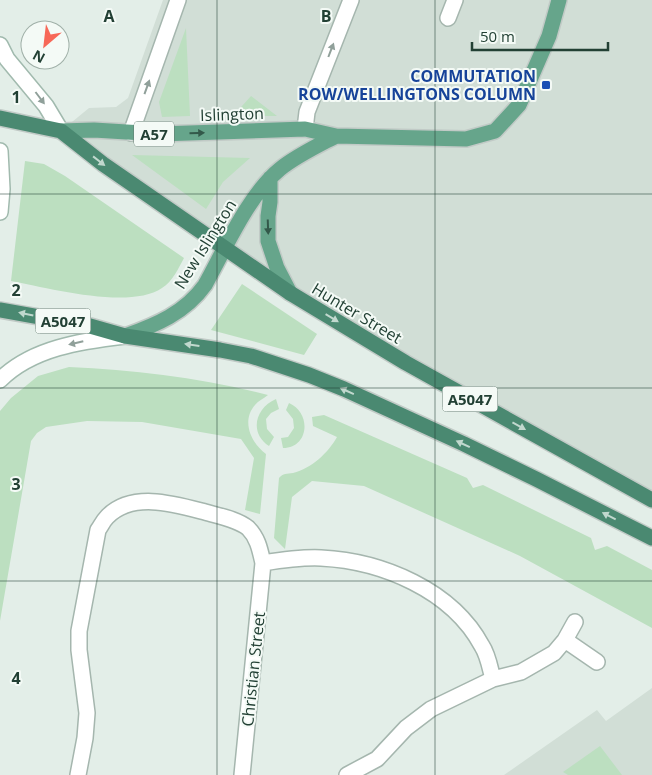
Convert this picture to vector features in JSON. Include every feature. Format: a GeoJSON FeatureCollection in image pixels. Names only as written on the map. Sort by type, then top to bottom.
{"type":"FeatureCollection","features":[{"type":"Feature","properties":{"kind":"highway","name":"Islington"},"geometry":{"type":"LineString","coordinates":[[0,118],[61,131]]}},
{"type":"Feature","properties":{"kind":"highway","name":"Hunter Street"},"geometry":{"type":"LineString","coordinates":[[61,131],[103,164],[290,293],[406,363],[652,500]]}},
{"type":"Feature","properties":{"kind":"highway","name":"A5047"},"geometry":{"type":"LineString","coordinates":[[0,310],[90,326],[125,336],[250,356],[309,375],[464,444],[652,538]]}},
{"type":"Feature","properties":{"kind":"main road","name":"Islington"},"geometry":{"type":"LineString","coordinates":[[61,131],[94,130],[159,134],[305,129],[336,136],[466,139],[495,132],[518,105],[549,36],[559,0]]}},
{"type":"Feature","properties":{"kind":"main road","name":"New Islington"},"geometry":{"type":"LineString","coordinates":[[125,336],[165,320],[189,304],[205,284],[253,200],[270,178],[290,162],[336,136]]}},
{"type":"Feature","properties":{"kind":"main road"},"geometry":{"type":"LineString","coordinates":[[270,178],[268,241],[275,263],[290,293]]}},
{"type":"Feature","properties":{"kind":"street"},"geometry":{"type":"LineString","coordinates":[[131,133],[178,0]]}},
{"type":"Feature","properties":{"kind":"street"},"geometry":{"type":"LineString","coordinates":[[305,129],[307,112],[351,0]]}},
{"type":"Feature","properties":{"kind":"street"},"geometry":{"type":"LineString","coordinates":[[448,18],[455,0]]}},
{"type":"Feature","properties":{"kind":"street"},"geometry":{"type":"LineString","coordinates":[[0,45],[7,59],[46,106],[61,131]]}},
{"type":"Feature","properties":{"kind":"street"},"geometry":{"type":"LineString","coordinates":[[0,151],[2,189],[0,212]]}},
{"type":"Feature","properties":{"kind":"street"},"geometry":{"type":"LineString","coordinates":[[0,380],[26,360],[58,348],[125,336]]}},
{"type":"Feature","properties":{"kind":"street"},"geometry":{"type":"LineString","coordinates":[[78,775],[86,738],[87,713],[78,650],[80,631],[98,530],[107,517],[124,506],[147,501],[180,505],[227,518],[247,528],[258,541],[264,563],[286,559],[320,558],[360,563],[398,576],[435,594],[465,620],[483,647],[493,679]]}},
{"type":"Feature","properties":{"kind":"street","name":"Christian Street"},"geometry":{"type":"LineString","coordinates":[[242,775],[264,563]]}},
{"type":"Feature","properties":{"kind":"street"},"geometry":{"type":"LineString","coordinates":[[347,775],[376,759],[406,728],[431,709],[493,679],[521,672],[554,653],[565,640],[575,622]]}},
{"type":"Feature","properties":{"kind":"street"},"geometry":{"type":"LineString","coordinates":[[565,640],[597,662]]}},
{"type":"Feature","properties":{"kind":"shaded area"},"geometry":{"type":"Polygon","coordinates":[[[163,0],[652,0],[652,500],[290,293],[61,131],[89,108],[116,107],[128,98],[163,0]]]}},
{"type":"Feature","properties":{"kind":"shaded area"},"geometry":{"type":"Polygon","coordinates":[[[652,688],[652,775],[504,775],[597,710],[606,721],[652,688]]]}},
{"type":"Feature","properties":{"kind":"green space"},"geometry":{"type":"Polygon","coordinates":[[[186,28],[190,116],[162,117],[159,102],[186,28]]]}},
{"type":"Feature","properties":{"kind":"green space"},"geometry":{"type":"Polygon","coordinates":[[[251,96],[277,116],[233,116],[251,96]]]}},
{"type":"Feature","properties":{"kind":"green space"},"geometry":{"type":"Polygon","coordinates":[[[132,155],[250,158],[223,182],[206,209],[132,155]]]}},
{"type":"Feature","properties":{"kind":"green space"},"geometry":{"type":"Polygon","coordinates":[[[25,161],[44,164],[65,176],[184,258],[172,278],[162,288],[148,294],[130,297],[88,295],[11,281],[25,161]]]}},
{"type":"Feature","properties":{"kind":"green space"},"geometry":{"type":"Polygon","coordinates":[[[242,284],[317,334],[304,355],[211,330],[242,284]]]}},
{"type":"Feature","properties":{"kind":"green space"},"geometry":{"type":"Polygon","coordinates":[[[69,367],[169,376],[219,384],[268,395],[259,401],[251,411],[248,425],[252,438],[266,454],[260,514],[245,510],[254,458],[241,439],[142,422],[87,421],[46,427],[37,433],[31,441],[0,621],[0,411],[11,398],[38,376],[69,367]]]}},
{"type":"Feature","properties":{"kind":"green space"},"geometry":{"type":"Polygon","coordinates":[[[276,399],[279,409],[271,413],[266,419],[267,429],[274,437],[269,446],[259,434],[257,421],[263,408],[276,399]]]}},
{"type":"Feature","properties":{"kind":"green space"},"geometry":{"type":"Polygon","coordinates":[[[289,403],[301,414],[304,429],[298,442],[283,448],[281,438],[288,437],[294,428],[293,419],[286,410],[289,403]]]}},
{"type":"Feature","properties":{"kind":"green space"},"geometry":{"type":"Polygon","coordinates":[[[324,415],[467,478],[473,488],[483,485],[591,538],[595,550],[607,546],[652,570],[652,628],[520,556],[364,486],[312,481],[292,497],[285,549],[274,538],[279,478],[284,474],[307,468],[324,454],[333,443],[337,437],[313,426],[312,417],[324,415]]]}},
{"type":"Feature","properties":{"kind":"green space"},"geometry":{"type":"Polygon","coordinates":[[[600,746],[622,775],[568,775],[563,772],[600,746]]]}},
{"type":"Feature","properties":{"kind":"place","name":"COMMUTATION ROW/WELLINGTONS COLUMN"},"geometry":{"type":"Point","coordinates":[546,85]}}]}
